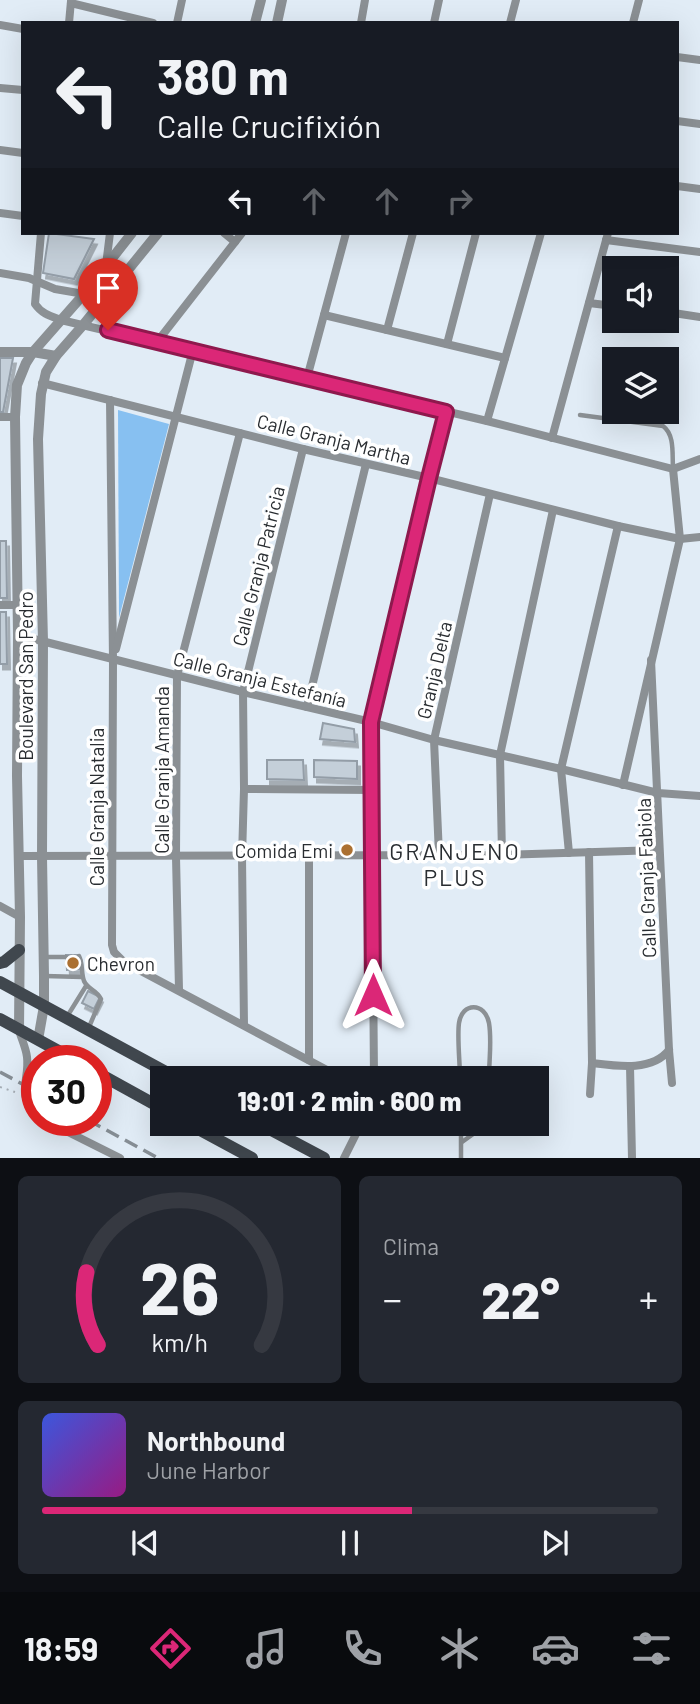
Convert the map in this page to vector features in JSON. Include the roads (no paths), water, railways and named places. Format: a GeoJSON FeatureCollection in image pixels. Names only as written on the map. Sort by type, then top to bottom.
{"type":"FeatureCollection","features":[{"type":"Feature","properties":{"kind":"main road"},"geometry":{"type":"LineString","coordinates":[[0,963],[19,950]]}},
{"type":"Feature","properties":{"kind":"main road"},"geometry":{"type":"LineString","coordinates":[[0,982],[155,1066]]}},
{"type":"Feature","properties":{"kind":"main road"},"geometry":{"type":"LineString","coordinates":[[0,1019],[47,1045]]}},
{"type":"Feature","properties":{"kind":"main road"},"geometry":{"type":"LineString","coordinates":[[112,1081],[150,1102]]}},
{"type":"Feature","properties":{"kind":"main road"},"geometry":{"type":"LineString","coordinates":[[211,1136],[252,1158]]}},
{"type":"Feature","properties":{"kind":"main road"},"geometry":{"type":"LineString","coordinates":[[283,1136],[324,1158]]}},
{"type":"Feature","properties":{"kind":"street"},"geometry":{"type":"LineString","coordinates":[[177,21],[182,0]]}},
{"type":"Feature","properties":{"kind":"street"},"geometry":{"type":"LineString","coordinates":[[256,21],[261,0]]}},
{"type":"Feature","properties":{"kind":"street"},"geometry":{"type":"LineString","coordinates":[[277,21],[282,0]]}},
{"type":"Feature","properties":{"kind":"street"},"geometry":{"type":"LineString","coordinates":[[361,21],[365,0]]}},
{"type":"Feature","properties":{"kind":"street"},"geometry":{"type":"LineString","coordinates":[[435,21],[439,0]]}},
{"type":"Feature","properties":{"kind":"street"},"geometry":{"type":"LineString","coordinates":[[511,21],[516,0]]}},
{"type":"Feature","properties":{"kind":"street"},"geometry":{"type":"LineString","coordinates":[[634,21],[639,0]]}},
{"type":"Feature","properties":{"kind":"street"},"geometry":{"type":"LineString","coordinates":[[69,21],[71,2],[145,21]]}},
{"type":"Feature","properties":{"kind":"street"},"geometry":{"type":"LineString","coordinates":[[0,25],[21,29]]}},
{"type":"Feature","properties":{"kind":"street"},"geometry":{"type":"LineString","coordinates":[[679,57],[700,60]]}},
{"type":"Feature","properties":{"kind":"street"},"geometry":{"type":"LineString","coordinates":[[0,88],[21,90]]}},
{"type":"Feature","properties":{"kind":"street"},"geometry":{"type":"LineString","coordinates":[[679,121],[700,124]]}},
{"type":"Feature","properties":{"kind":"street"},"geometry":{"type":"LineString","coordinates":[[0,150],[21,153]]}},
{"type":"Feature","properties":{"kind":"street"},"geometry":{"type":"LineString","coordinates":[[679,186],[700,189]]}},
{"type":"Feature","properties":{"kind":"street"},"geometry":{"type":"LineString","coordinates":[[0,213],[21,216]]}},
{"type":"Feature","properties":{"kind":"street"},"geometry":{"type":"LineString","coordinates":[[41,235],[35,304],[45,314],[61,320],[487,421],[673,469],[700,459]]}},
{"type":"Feature","properties":{"kind":"street"},"geometry":{"type":"LineString","coordinates":[[106,266],[110,235]]}},
{"type":"Feature","properties":{"kind":"street","name":"Boulevard San Pedro"},"geometry":{"type":"LineString","coordinates":[[19,1030],[15,417],[18,385],[20,375],[33,352],[130,235]]}},
{"type":"Feature","properties":{"kind":"street","name":"Boulevard San Pedro"},"geometry":{"type":"LineString","coordinates":[[38,1040],[44,1006],[43,641],[38,439],[43,383],[56,356],[156,235]]}},
{"type":"Feature","properties":{"kind":"street"},"geometry":{"type":"LineString","coordinates":[[226,235],[235,242]]}},
{"type":"Feature","properties":{"kind":"street"},"geometry":{"type":"LineString","coordinates":[[157,342],[240,235]]}},
{"type":"Feature","properties":{"kind":"street"},"geometry":{"type":"LineString","coordinates":[[307,378],[345,235]]}},
{"type":"Feature","properties":{"kind":"street"},"geometry":{"type":"LineString","coordinates":[[387,330],[413,235]]}},
{"type":"Feature","properties":{"kind":"street"},"geometry":{"type":"LineString","coordinates":[[447,344],[475,235]]}},
{"type":"Feature","properties":{"kind":"street"},"geometry":{"type":"LineString","coordinates":[[487,421],[540,235]]}},
{"type":"Feature","properties":{"kind":"street"},"geometry":{"type":"LineString","coordinates":[[552,438],[607,237],[700,252]]}},
{"type":"Feature","properties":{"kind":"street"},"geometry":{"type":"LineString","coordinates":[[0,273],[36,281],[55,289],[84,294]]}},
{"type":"Feature","properties":{"kind":"street"},"geometry":{"type":"LineString","coordinates":[[590,303],[602,304]]}},
{"type":"Feature","properties":{"kind":"street"},"geometry":{"type":"LineString","coordinates":[[679,314],[700,317]]}},
{"type":"Feature","properties":{"kind":"street"},"geometry":{"type":"LineString","coordinates":[[324,315],[505,358]]}},
{"type":"Feature","properties":{"kind":"street"},"geometry":{"type":"LineString","coordinates":[[113,660],[193,351]]}},
{"type":"Feature","properties":{"kind":"street"},"geometry":{"type":"LineString","coordinates":[[0,352],[33,352],[56,356]]}},
{"type":"Feature","properties":{"kind":"street","name":"Calle Granja Martha"},"geometry":{"type":"LineString","coordinates":[[43,383],[618,526],[680,539],[700,537]]}},
{"type":"Feature","properties":{"kind":"street","name":"Calle Granja Natalia"},"geometry":{"type":"LineString","coordinates":[[110,400],[112,946],[117,957],[124,962],[320,1066]]}},
{"type":"Feature","properties":{"kind":"street"},"geometry":{"type":"LineString","coordinates":[[374,1066],[371,722],[446,412]]}},
{"type":"Feature","properties":{"kind":"street"},"geometry":{"type":"LineString","coordinates":[[0,417],[15,417]]}},
{"type":"Feature","properties":{"kind":"street","name":"Calle Granja Amanda"},"geometry":{"type":"LineString","coordinates":[[179,990],[176,857],[177,676],[240,433]]}},
{"type":"Feature","properties":{"kind":"street","name":"Calle Granja Patricia"},"geometry":{"type":"LineString","coordinates":[[244,1025],[243,692],[303,449]]}},
{"type":"Feature","properties":{"kind":"street"},"geometry":{"type":"LineString","coordinates":[[307,707],[366,464]]}},
{"type":"Feature","properties":{"kind":"street","name":"Calle Granja Fabiola"},"geometry":{"type":"LineString","coordinates":[[623,785],[680,539],[673,469]]}},
{"type":"Feature","properties":{"kind":"street","name":"Granja Delta"},"geometry":{"type":"LineString","coordinates":[[439,855],[434,740],[490,494]]}},
{"type":"Feature","properties":{"kind":"street"},"geometry":{"type":"LineString","coordinates":[[502,855],[500,755],[553,510]]}},
{"type":"Feature","properties":{"kind":"street"},"geometry":{"type":"LineString","coordinates":[[569,853],[561,769],[618,526]]}},
{"type":"Feature","properties":{"kind":"street"},"geometry":{"type":"LineString","coordinates":[[0,605],[18,605]]}},
{"type":"Feature","properties":{"kind":"street","name":"Calle Granja Estefanía"},"geometry":{"type":"LineString","coordinates":[[18,635],[623,785],[658,793],[700,796]]}},
{"type":"Feature","properties":{"kind":"street","name":"Calle Granja Fabiola"},"geometry":{"type":"LineString","coordinates":[[651,660],[669,1050],[673,1083]]}},
{"type":"Feature","properties":{"kind":"street"},"geometry":{"type":"LineString","coordinates":[[244,789],[372,790]]}},
{"type":"Feature","properties":{"kind":"street"},"geometry":{"type":"LineString","coordinates":[[19,856],[309,857],[659,850]]}},
{"type":"Feature","properties":{"kind":"street"},"geometry":{"type":"LineString","coordinates":[[589,852],[592,1063],[590,1094]]}},
{"type":"Feature","properties":{"kind":"street"},"geometry":{"type":"LineString","coordinates":[[309,857],[309,1060]]}},
{"type":"Feature","properties":{"kind":"street"},"geometry":{"type":"LineString","coordinates":[[0,906],[20,917]]}},
{"type":"Feature","properties":{"kind":"street"},"geometry":{"type":"LineString","coordinates":[[19,1030],[24,1045]]}},
{"type":"Feature","properties":{"kind":"street"},"geometry":{"type":"LineString","coordinates":[[35,1045],[38,1040]]}},
{"type":"Feature","properties":{"kind":"street"},"geometry":{"type":"LineString","coordinates":[[592,1063],[630,1066],[648,1064],[669,1050]]}},
{"type":"Feature","properties":{"kind":"street"},"geometry":{"type":"LineString","coordinates":[[630,1066],[632,1158]]}},
{"type":"Feature","properties":{"kind":"street"},"geometry":{"type":"LineString","coordinates":[[76,1136],[120,1158]]}},
{"type":"Feature","properties":{"kind":"street"},"geometry":{"type":"LineString","coordinates":[[344,1158],[355,1136]]}},
{"type":"Feature","properties":{"kind":"lane"},"geometry":{"type":"LineString","coordinates":[[580,415],[663,426],[669,430],[671,436],[673,469]]}},
{"type":"Feature","properties":{"kind":"lane"},"geometry":{"type":"LineString","coordinates":[[79,956],[82,959],[82,977],[86,986],[98,993],[101,999],[88,1029]]}},
{"type":"Feature","properties":{"kind":"lane"},"geometry":{"type":"LineString","coordinates":[[44,957],[66,957]]}},
{"type":"Feature","properties":{"kind":"lane"},"geometry":{"type":"LineString","coordinates":[[44,976],[82,977]]}},
{"type":"Feature","properties":{"kind":"lane"},"geometry":{"type":"LineString","coordinates":[[66,1017],[86,986]]}},
{"type":"Feature","properties":{"kind":"lane"},"geometry":{"type":"LineString","coordinates":[[460,1066],[459,1023],[467,1008],[475,1007],[487,1014],[489,1066]]}},
{"type":"Feature","properties":{"kind":"lane"},"geometry":{"type":"LineString","coordinates":[[461,1136],[461,1158]]}},
{"type":"Feature","properties":{"kind":"lane"},"geometry":{"type":"LineString","coordinates":[[461,1143],[471,1136]]}},
{"type":"Feature","properties":{"kind":"railway"},"geometry":{"type":"LineString","coordinates":[[0,1072],[21,1083]]}},
{"type":"Feature","properties":{"kind":"railway"},"geometry":{"type":"LineString","coordinates":[[112,1133],[158,1158]]}},
{"type":"Feature","properties":{"kind":"place","name":"Comida Emi"},"geometry":{"type":"Point","coordinates":[347,850]}},
{"type":"Feature","properties":{"kind":"place","name":"Chevron"},"geometry":{"type":"Point","coordinates":[73,963]}},
{"type":"Feature","properties":{"kind":"district","name":"GRANJENO PLUS"},"geometry":{"type":"Point","coordinates":[455,864]}}]}
